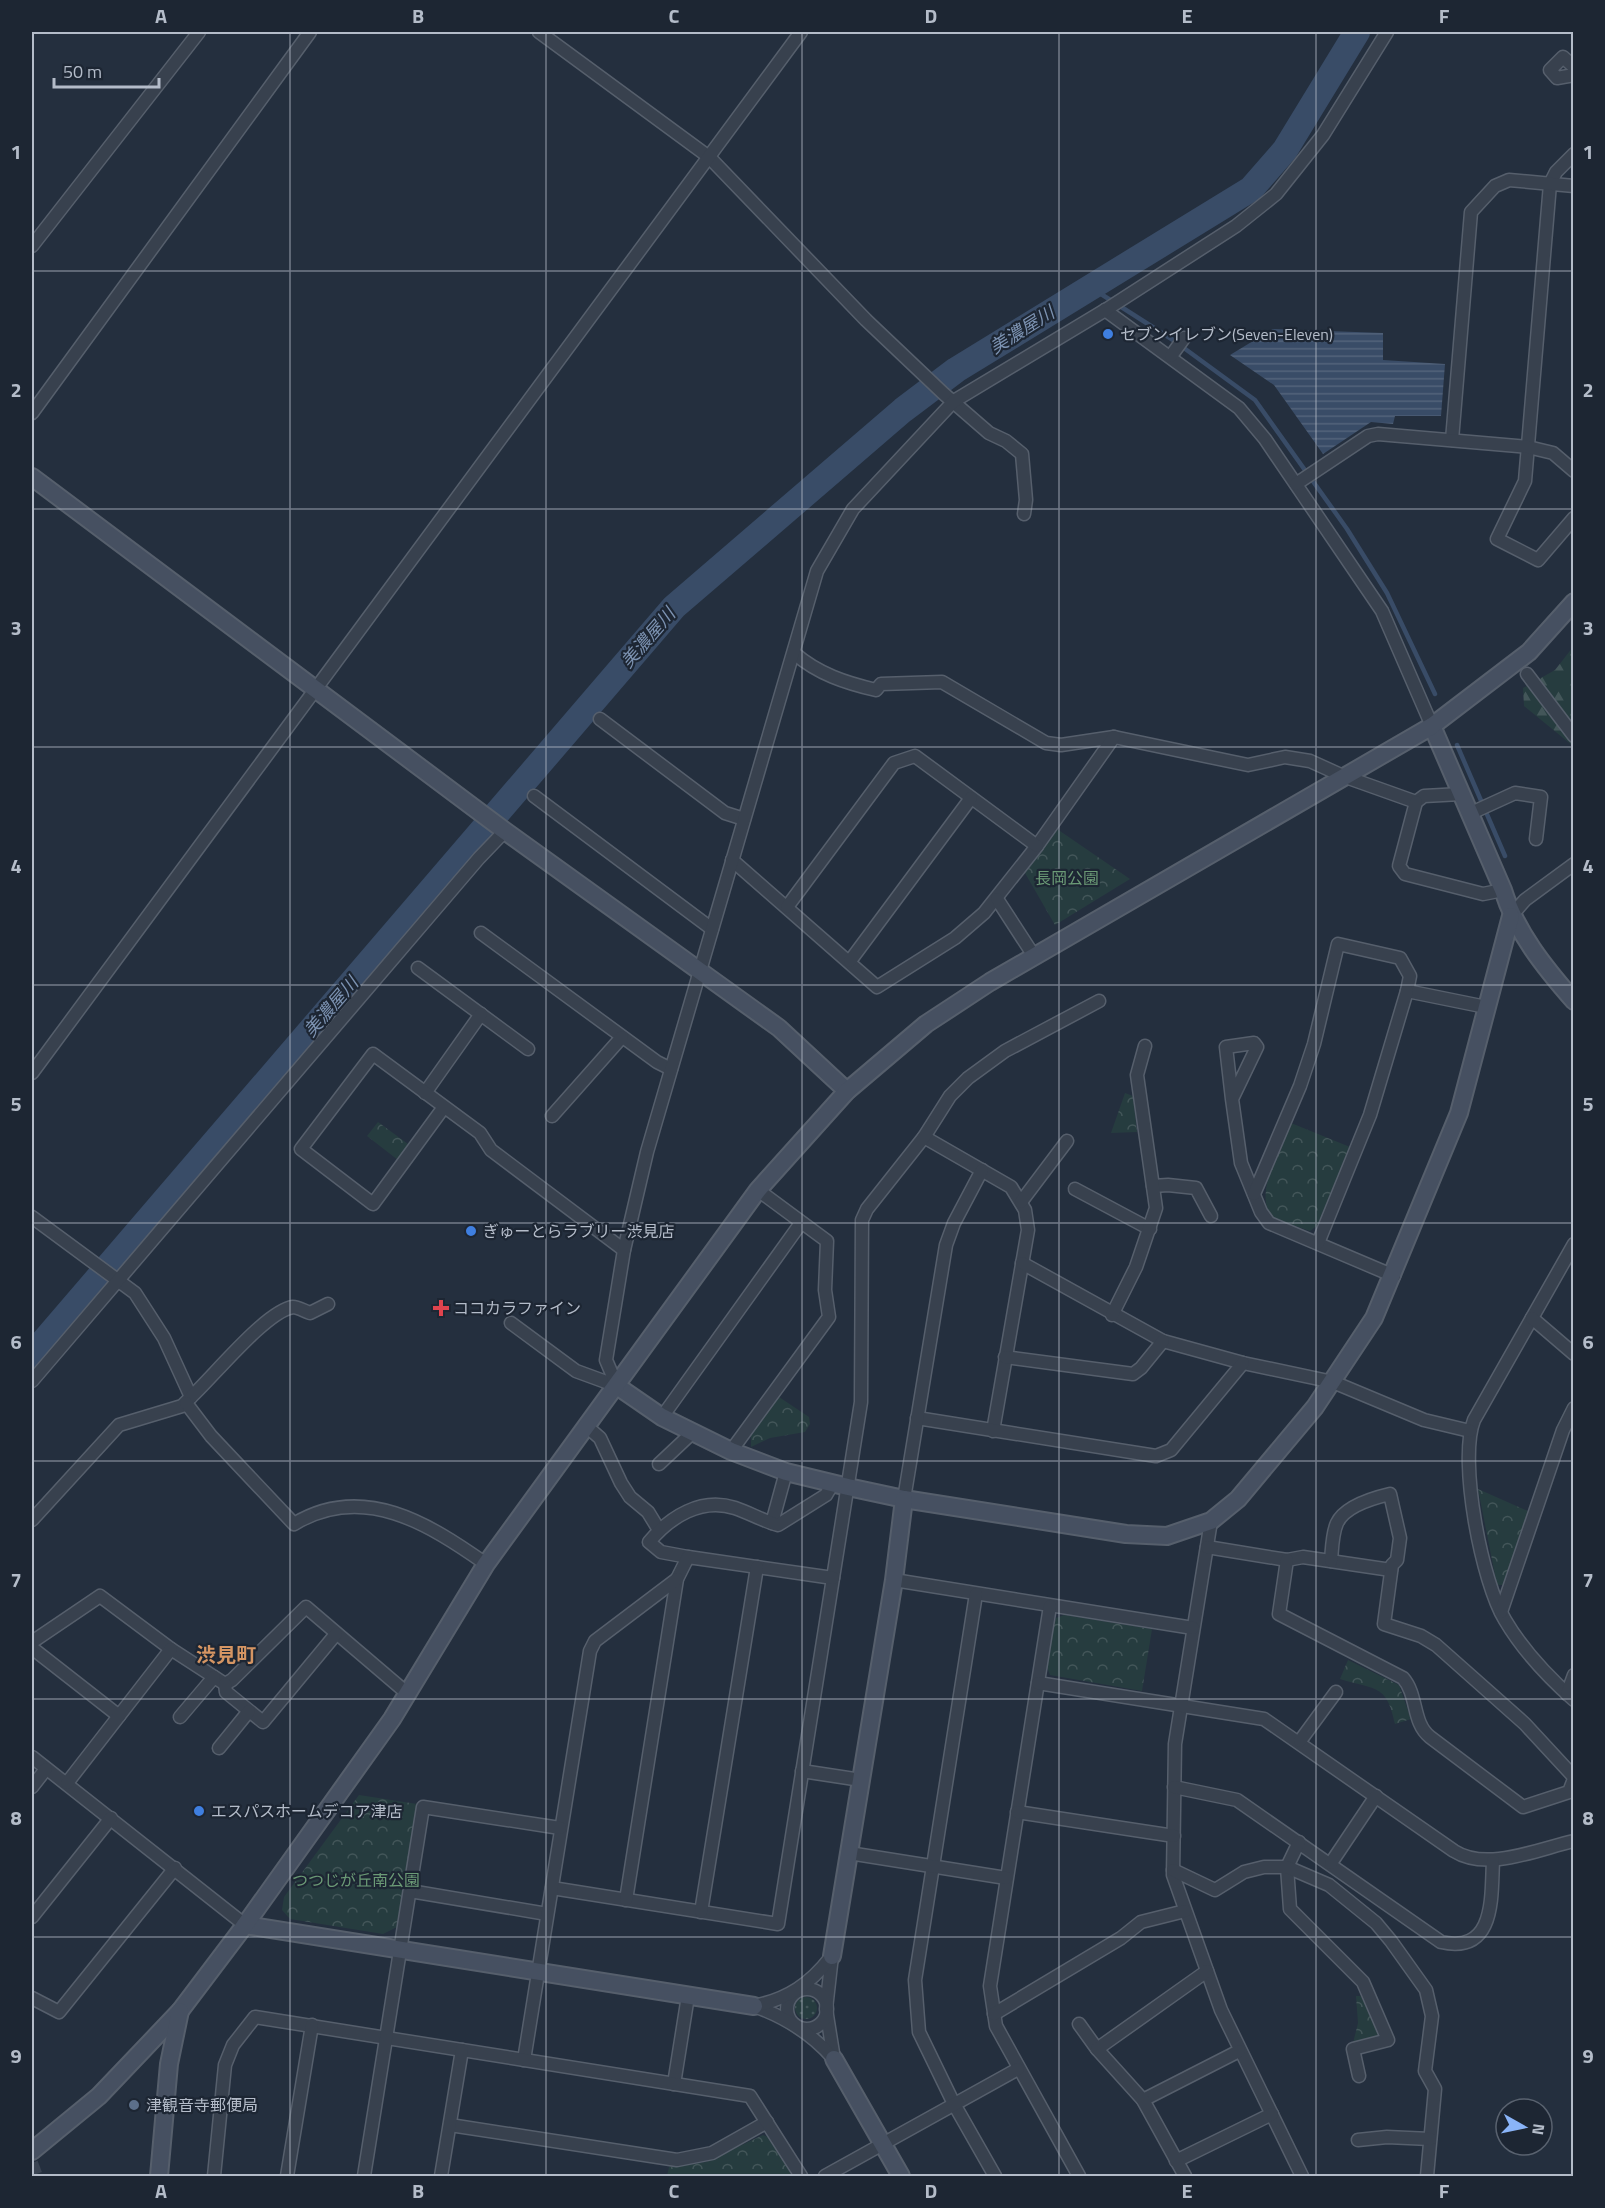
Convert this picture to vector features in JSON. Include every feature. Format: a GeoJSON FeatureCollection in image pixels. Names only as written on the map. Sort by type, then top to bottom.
{"type":"FeatureCollection","features":[{"type":"Feature","properties":{"kind":"street"},"geometry":{"type":"LineString","coordinates":[[34,237],[200,32]]}},
{"type":"Feature","properties":{"kind":"street"},"geometry":{"type":"LineString","coordinates":[[32,413],[310,32]]}},
{"type":"Feature","properties":{"kind":"street"},"geometry":{"type":"LineString","coordinates":[[538,32],[709,157],[923,374],[989,433],[1006,441],[1022,454],[1026,500],[1024,514]]}},
{"type":"Feature","properties":{"kind":"street"},"geometry":{"type":"LineString","coordinates":[[32,1073],[801,32]]}},
{"type":"Feature","properties":{"kind":"street"},"geometry":{"type":"LineString","coordinates":[[617,1386],[606,1360],[624,1250],[647,1152],[817,571],[840,526],[949,397],[1106,309],[1236,226],[1276,194],[1323,135],[1387,32]]}},
{"type":"Feature","properties":{"kind":"street"},"geometry":{"type":"LineString","coordinates":[[1574,67],[1563,57],[1550,70],[1557,78],[1574,75]]}},
{"type":"Feature","properties":{"kind":"street"},"geometry":{"type":"LineString","coordinates":[[1574,154],[1556,172],[1550,184],[1528,447],[1522,492],[1497,538],[1538,560],[1574,519]]}},
{"type":"Feature","properties":{"kind":"street"},"geometry":{"type":"LineString","coordinates":[[1452,440],[1471,212],[1495,186],[1509,180],[1574,186]]}},
{"type":"Feature","properties":{"kind":"street"},"geometry":{"type":"LineString","coordinates":[[1106,309],[1172,354],[1239,408],[1299,482],[1382,611],[1461,794],[1472,812],[1511,916],[1552,977],[1574,1002]]}},
{"type":"Feature","properties":{"kind":"street"},"geometry":{"type":"LineString","coordinates":[[1172,354],[1184,338]]}},
{"type":"Feature","properties":{"kind":"street"},"geometry":{"type":"LineString","coordinates":[[1299,482],[1368,436],[1378,434],[1528,447],[1553,453],[1574,471]]}},
{"type":"Feature","properties":{"kind":"street"},"geometry":{"type":"LineString","coordinates":[[32,477],[505,831],[699,973],[779,1028],[847,1091]]}},
{"type":"Feature","properties":{"kind":"street"},"geometry":{"type":"LineString","coordinates":[[32,2151],[99,2096],[180,2011],[245,1925],[408,1694],[486,1564],[585,1425],[617,1386],[758,1190],[847,1091],[926,1024],[1034,956],[1432,726],[1529,652],[1574,602]]}},
{"type":"Feature","properties":{"kind":"street"},"geometry":{"type":"LineString","coordinates":[[794,653],[805,662],[839,680],[876,690],[880,684],[942,682],[1046,743],[1061,745],[1114,737],[1248,765],[1285,758],[1310,761],[1342,776],[1416,802]]}},
{"type":"Feature","properties":{"kind":"street"},"geometry":{"type":"LineString","coordinates":[[1527,674],[1574,736]]}},
{"type":"Feature","properties":{"kind":"street"},"geometry":{"type":"LineString","coordinates":[[600,719],[725,813],[744,819]]}},
{"type":"Feature","properties":{"kind":"street"},"geometry":{"type":"LineString","coordinates":[[732,860],[877,987],[955,938],[997,899],[1114,737]]}},
{"type":"Feature","properties":{"kind":"street"},"geometry":{"type":"LineString","coordinates":[[787,907],[894,763],[915,756],[1037,846]]}},
{"type":"Feature","properties":{"kind":"street"},"geometry":{"type":"LineString","coordinates":[[1472,812],[1515,793],[1541,797],[1536,839]]}},
{"type":"Feature","properties":{"kind":"street"},"geometry":{"type":"LineString","coordinates":[[1461,794],[1424,796],[1416,802],[1399,866],[1405,874],[1483,894],[1503,890]]}},
{"type":"Feature","properties":{"kind":"street"},"geometry":{"type":"LineString","coordinates":[[534,796],[712,929]]}},
{"type":"Feature","properties":{"kind":"street"},"geometry":{"type":"LineString","coordinates":[[850,961],[971,798]]}},
{"type":"Feature","properties":{"kind":"street"},"geometry":{"type":"LineString","coordinates":[[32,1381],[505,831]]}},
{"type":"Feature","properties":{"kind":"street"},"geometry":{"type":"LineString","coordinates":[[511,1323],[576,1371],[617,1386],[662,1417],[692,1433],[786,1472],[904,1499],[1126,1534],[1167,1536],[1211,1521],[1238,1498],[1334,1382],[1374,1318],[1394,1276],[1459,1113],[1511,916],[1525,900],[1574,864]]}},
{"type":"Feature","properties":{"kind":"street"},"geometry":{"type":"LineString","coordinates":[[997,899],[1034,956]]}},
{"type":"Feature","properties":{"kind":"street"},"geometry":{"type":"LineString","coordinates":[[481,933],[622,1037],[671,1069]]}},
{"type":"Feature","properties":{"kind":"street"},"geometry":{"type":"LineString","coordinates":[[1254,1194],[1300,1086],[1314,1044],[1338,944],[1400,958],[1410,976],[1407,991],[1370,1115],[1318,1243]]}},
{"type":"Feature","properties":{"kind":"street"},"geometry":{"type":"LineString","coordinates":[[418,968],[528,1048]]}},
{"type":"Feature","properties":{"kind":"street"},"geometry":{"type":"LineString","coordinates":[[1407,991],[1486,1007]]}},
{"type":"Feature","properties":{"kind":"street"},"geometry":{"type":"LineString","coordinates":[[552,1888],[778,1924],[833,1578],[841,1485],[863,1384],[860,1236],[862,1220],[867,1209],[924,1137],[950,1096],[990,1060],[1056,1022],[1099,1001]]}},
{"type":"Feature","properties":{"kind":"street"},"geometry":{"type":"LineString","coordinates":[[425,1093],[481,1014]]}},
{"type":"Feature","properties":{"kind":"street"},"geometry":{"type":"LineString","coordinates":[[552,1116],[622,1037]]}},
{"type":"Feature","properties":{"kind":"street"},"geometry":{"type":"LineString","coordinates":[[1112,1315],[1136,1267],[1156,1208],[1137,1075],[1145,1046]]}},
{"type":"Feature","properties":{"kind":"street"},"geometry":{"type":"LineString","coordinates":[[444,1107],[373,1204],[301,1149],[373,1054],[480,1133],[491,1150],[624,1250]]}},
{"type":"Feature","properties":{"kind":"street"},"geometry":{"type":"LineString","coordinates":[[1232,1099],[1241,1163],[1261,1212],[1269,1223],[1394,1276]]}},
{"type":"Feature","properties":{"kind":"street"},"geometry":{"type":"LineString","coordinates":[[924,1137],[1011,1187],[1025,1210],[1028,1230],[993,1431]]}},
{"type":"Feature","properties":{"kind":"street"},"geometry":{"type":"LineString","coordinates":[[1021,1202],[1067,1141]]}},
{"type":"Feature","properties":{"kind":"street"},"geometry":{"type":"LineString","coordinates":[[832,1956],[791,1997],[787,2008],[789,2017],[796,2027],[810,2029],[818,2025],[826,2009],[832,1956],[946,1245],[954,1223],[982,1170]]}},
{"type":"Feature","properties":{"kind":"street"},"geometry":{"type":"LineString","coordinates":[[1153,1186],[1196,1188],[1210,1216]]}},
{"type":"Feature","properties":{"kind":"street"},"geometry":{"type":"LineString","coordinates":[[1075,1189],[1150,1229]]}},
{"type":"Feature","properties":{"kind":"street"},"geometry":{"type":"LineString","coordinates":[[731,1451],[829,1317],[825,1290],[826,1241],[758,1190]]}},
{"type":"Feature","properties":{"kind":"street"},"geometry":{"type":"LineString","coordinates":[[32,1217],[135,1293],[164,1338],[188,1400],[211,1436],[294,1524],[321,1511],[382,1508],[402,1514],[441,1533],[486,1564]]}},
{"type":"Feature","properties":{"kind":"street"},"geometry":{"type":"LineString","coordinates":[[662,1417],[801,1223]]}},
{"type":"Feature","properties":{"kind":"street"},"geometry":{"type":"LineString","coordinates":[[1570,1697],[1513,1632],[1501,1612],[1488,1576],[1470,1491],[1470,1431],[1573,1245]]}},
{"type":"Feature","properties":{"kind":"street"},"geometry":{"type":"LineString","coordinates":[[1022,1263],[1112,1315],[1163,1341],[1243,1363],[1334,1382],[1424,1420],[1470,1431]]}},
{"type":"Feature","properties":{"kind":"street"},"geometry":{"type":"LineString","coordinates":[[32,1520],[119,1425],[188,1400],[264,1322],[282,1311],[295,1307],[310,1313],[328,1304]]}},
{"type":"Feature","properties":{"kind":"street"},"geometry":{"type":"LineString","coordinates":[[1532,1318],[1574,1354]]}},
{"type":"Feature","properties":{"kind":"street"},"geometry":{"type":"LineString","coordinates":[[1005,1357],[1133,1374],[1141,1368],[1163,1341]]}},
{"type":"Feature","properties":{"kind":"street"},"geometry":{"type":"LineString","coordinates":[[917,1418],[1156,1456],[1171,1450],[1243,1363]]}},
{"type":"Feature","properties":{"kind":"street"},"geometry":{"type":"LineString","coordinates":[[1501,1612],[1563,1430],[1574,1408]]}},
{"type":"Feature","properties":{"kind":"street"},"geometry":{"type":"LineString","coordinates":[[585,1425],[600,1438],[621,1483],[630,1497],[648,1512],[659,1530]]}},
{"type":"Feature","properties":{"kind":"street"},"geometry":{"type":"LineString","coordinates":[[659,1464],[692,1433]]}},
{"type":"Feature","properties":{"kind":"street"},"geometry":{"type":"LineString","coordinates":[[772,1523],[786,1472]]}},
{"type":"Feature","properties":{"kind":"street"},"geometry":{"type":"LineString","coordinates":[[833,1578],[661,1552],[649,1542],[659,1530],[685,1511],[708,1505],[733,1508],[778,1525],[841,1485]]}},
{"type":"Feature","properties":{"kind":"street"},"geometry":{"type":"LineString","coordinates":[[1287,1560],[1279,1614],[1403,1678],[1409,1686],[1422,1729],[1523,1807],[1569,1792],[1574,1778],[1525,1724],[1436,1645],[1421,1636],[1384,1624],[1392,1582],[1391,1570],[1397,1560],[1400,1538],[1390,1494],[1373,1498],[1346,1513],[1339,1520],[1331,1561]]}},
{"type":"Feature","properties":{"kind":"street"},"geometry":{"type":"LineString","coordinates":[[1211,1521],[1174,1762],[1173,1870],[1206,1971],[1239,2050],[1272,2114],[1300,2176]]}},
{"type":"Feature","properties":{"kind":"street"},"geometry":{"type":"LineString","coordinates":[[1207,1547],[1287,1560],[1303,1557],[1391,1570]]}},
{"type":"Feature","properties":{"kind":"street"},"geometry":{"type":"LineString","coordinates":[[626,1900],[677,1579],[688,1557]]}},
{"type":"Feature","properties":{"kind":"street"},"geometry":{"type":"LineString","coordinates":[[701,1912],[757,1567]]}},
{"type":"Feature","properties":{"kind":"street"},"geometry":{"type":"LineString","coordinates":[[524,2060],[560,1828],[592,1645],[677,1579]]}},
{"type":"Feature","properties":{"kind":"street"},"geometry":{"type":"LineString","coordinates":[[894,1580],[1194,1628]]}},
{"type":"Feature","properties":{"kind":"street"},"geometry":{"type":"LineString","coordinates":[[976,1594],[931,1867],[915,1980],[919,2032],[954,2104],[995,2176]]}},
{"type":"Feature","properties":{"kind":"street"},"geometry":{"type":"LineString","coordinates":[[32,1642],[99,1596],[171,1649],[219,1680],[226,1692],[263,1722],[336,1634]]}},
{"type":"Feature","properties":{"kind":"street"},"geometry":{"type":"LineString","coordinates":[[1050,1606],[990,1986],[996,2026],[1079,2176]]}},
{"type":"Feature","properties":{"kind":"street"},"geometry":{"type":"LineString","coordinates":[[180,1717],[219,1680],[232,1680],[306,1607],[408,1694]]}},
{"type":"Feature","properties":{"kind":"street"},"geometry":{"type":"LineString","coordinates":[[32,1648],[119,1716]]}},
{"type":"Feature","properties":{"kind":"street"},"geometry":{"type":"LineString","coordinates":[[67,1783],[171,1649]]}},
{"type":"Feature","properties":{"kind":"street"},"geometry":{"type":"LineString","coordinates":[[1570,1697],[1574,1675]]}},
{"type":"Feature","properties":{"kind":"street"},"geometry":{"type":"LineString","coordinates":[[1038,1683],[1260,1717],[1300,1741],[1460,1855],[1492,1861],[1574,1841]]}},
{"type":"Feature","properties":{"kind":"street"},"geometry":{"type":"LineString","coordinates":[[1300,1741],[1336,1692]]}},
{"type":"Feature","properties":{"kind":"street"},"geometry":{"type":"LineString","coordinates":[[219,1749],[249,1711]]}},
{"type":"Feature","properties":{"kind":"street"},"geometry":{"type":"LineString","coordinates":[[32,1757],[245,1925],[538,1974],[754,2006],[796,2027],[822,2045],[834,2059],[901,2176]]}},
{"type":"Feature","properties":{"kind":"street"},"geometry":{"type":"LineString","coordinates":[[32,1787],[46,1769]]}},
{"type":"Feature","properties":{"kind":"street"},"geometry":{"type":"LineString","coordinates":[[802,1771],[861,1780]]}},
{"type":"Feature","properties":{"kind":"street"},"geometry":{"type":"LineString","coordinates":[[1174,1787],[1237,1800],[1331,1863],[1441,1942],[1458,1944],[1474,1938],[1488,1922],[1491,1910],[1492,1861]]}},
{"type":"Feature","properties":{"kind":"street"},"geometry":{"type":"LineString","coordinates":[[1331,1863],[1376,1796]]}},
{"type":"Feature","properties":{"kind":"street"},"geometry":{"type":"LineString","coordinates":[[364,2176],[423,1807],[560,1828]]}},
{"type":"Feature","properties":{"kind":"street"},"geometry":{"type":"LineString","coordinates":[[1017,1812],[1174,1836]]}},
{"type":"Feature","properties":{"kind":"street"},"geometry":{"type":"LineString","coordinates":[[32,1917],[111,1818]]}},
{"type":"Feature","properties":{"kind":"street"},"geometry":{"type":"LineString","coordinates":[[1299,1842],[1287,1867],[1290,1910],[1363,1982],[1388,2040],[1353,2049],[1359,2076]]}},
{"type":"Feature","properties":{"kind":"street"},"geometry":{"type":"LineString","coordinates":[[849,1854],[1006,1878]]}},
{"type":"Feature","properties":{"kind":"street"},"geometry":{"type":"LineString","coordinates":[[1173,1870],[1215,1890],[1244,1872],[1264,1867],[1287,1867],[1329,1885],[1376,1923],[1426,1990],[1432,2016],[1425,2071],[1435,2089],[1427,2176]]}},
{"type":"Feature","properties":{"kind":"street"},"geometry":{"type":"LineString","coordinates":[[32,1998],[59,2012],[175,1868]]}},
{"type":"Feature","properties":{"kind":"street"},"geometry":{"type":"LineString","coordinates":[[410,1891],[547,1914]]}},
{"type":"Feature","properties":{"kind":"street"},"geometry":{"type":"LineString","coordinates":[[994,2014],[1121,1938],[1141,1922],[1185,1911]]}},
{"type":"Feature","properties":{"kind":"street"},"geometry":{"type":"LineString","coordinates":[[1097,2049],[1206,1971]]}},
{"type":"Feature","properties":{"kind":"street"},"geometry":{"type":"LineString","coordinates":[[754,2006],[778,2000],[798,1990],[810,1988],[820,1992],[826,2009],[834,2059]]}},
{"type":"Feature","properties":{"kind":"street"},"geometry":{"type":"LineString","coordinates":[[674,2084],[688,1996]]}},
{"type":"Feature","properties":{"kind":"street"},"geometry":{"type":"LineString","coordinates":[[159,2176],[169,2064],[180,2011]]}},
{"type":"Feature","properties":{"kind":"street"},"geometry":{"type":"LineString","coordinates":[[214,2176],[225,2065],[233,2045],[255,2017],[750,2096],[801,2176]]}},
{"type":"Feature","properties":{"kind":"street"},"geometry":{"type":"LineString","coordinates":[[1079,2024],[1097,2049],[1143,2100],[1185,2176]]}},
{"type":"Feature","properties":{"kind":"street"},"geometry":{"type":"LineString","coordinates":[[287,2176],[312,2025]]}},
{"type":"Feature","properties":{"kind":"street"},"geometry":{"type":"LineString","coordinates":[[441,2176],[462,2050]]}},
{"type":"Feature","properties":{"kind":"street"},"geometry":{"type":"LineString","coordinates":[[1143,2100],[1239,2050]]}},
{"type":"Feature","properties":{"kind":"street"},"geometry":{"type":"LineString","coordinates":[[825,2176],[1018,2069]]}},
{"type":"Feature","properties":{"kind":"street"},"geometry":{"type":"LineString","coordinates":[[1176,2161],[1272,2114]]}},
{"type":"Feature","properties":{"kind":"street"},"geometry":{"type":"LineString","coordinates":[[450,2125],[676,2160],[712,2153],[767,2122]]}},
{"type":"Feature","properties":{"kind":"street"},"geometry":{"type":"LineString","coordinates":[[1358,2140],[1387,2137],[1430,2139]]}},
{"type":"Feature","properties":{"kind":"green space"},"geometry":{"type":"Polygon","coordinates":[[[1573,647],[1573,746],[1524,706],[1523,688],[1555,670],[1573,647]]]}},
{"type":"Feature","properties":{"kind":"green space","name":"長岡公園"},"geometry":{"type":"Polygon","coordinates":[[[1057,829],[1130,879],[1055,925],[1025,873],[1057,829]]]}},
{"type":"Feature","properties":{"kind":"green space"},"geometry":{"type":"Polygon","coordinates":[[[1125,1093],[1133,1096],[1137,1132],[1111,1133],[1125,1093]]]}},
{"type":"Feature","properties":{"kind":"green space"},"geometry":{"type":"Polygon","coordinates":[[[378,1122],[408,1144],[398,1160],[367,1136],[378,1122]]]}},
{"type":"Feature","properties":{"kind":"green space"},"geometry":{"type":"Polygon","coordinates":[[[1291,1123],[1350,1147],[1318,1225],[1310,1231],[1272,1218],[1267,1207],[1267,1183],[1291,1123]]]}},
{"type":"Feature","properties":{"kind":"green space"},"geometry":{"type":"Polygon","coordinates":[[[779,1397],[809,1417],[810,1424],[805,1432],[770,1438],[751,1447],[751,1435],[779,1397]]]}},
{"type":"Feature","properties":{"kind":"green space"},"geometry":{"type":"Polygon","coordinates":[[[1478,1489],[1530,1512],[1506,1585],[1497,1585],[1478,1489]]]}},
{"type":"Feature","properties":{"kind":"green space"},"geometry":{"type":"Polygon","coordinates":[[[1064,1615],[1152,1629],[1142,1691],[1050,1675],[1047,1667],[1054,1623],[1056,1618],[1064,1615]]]}},
{"type":"Feature","properties":{"kind":"green space"},"geometry":{"type":"Polygon","coordinates":[[[1348,1660],[1399,1685],[1411,1719],[1395,1724],[1392,1711],[1384,1695],[1371,1688],[1340,1679],[1348,1660]]]}},
{"type":"Feature","properties":{"kind":"green space","name":"つつじが丘南公園"},"geometry":{"type":"Polygon","coordinates":[[[359,1795],[417,1804],[397,1927],[383,1934],[290,1919],[282,1910],[284,1897],[359,1795]]]}},
{"type":"Feature","properties":{"kind":"green space"},"geometry":{"type":"Polygon","coordinates":[[[1356,1996],[1361,1996],[1379,2036],[1353,2043],[1358,2023],[1356,1996]]]}},
{"type":"Feature","properties":{"kind":"green space"},"geometry":{"type":"Polygon","coordinates":[[[806,1997],[814,2000],[817,2008],[814,2016],[806,2019],[798,2016],[795,2008],[798,2000],[806,1997]]]}},
{"type":"Feature","properties":{"kind":"green space"},"geometry":{"type":"Polygon","coordinates":[[[763,2135],[770,2138],[792,2176],[667,2176],[669,2167],[706,2162],[763,2135]]]}},
{"type":"Feature","properties":{"kind":"water"},"geometry":{"type":"Polygon","coordinates":[[[1273,329],[1383,333],[1383,360],[1445,364],[1441,416],[1395,416],[1393,424],[1371,422],[1323,454],[1274,385],[1230,355],[1273,329]]]}},
{"type":"Feature","properties":{"kind":"waterway","name":"美濃屋川"},"geometry":{"type":"LineString","coordinates":[[32,1355],[674,607],[903,410],[956,370],[1251,189],[1285,150],[1357,32]]}},
{"type":"Feature","properties":{"kind":"waterway"},"geometry":{"type":"LineString","coordinates":[[1090,287],[1173,340],[1255,400],[1347,529],[1387,593],[1435,694]]}},
{"type":"Feature","properties":{"kind":"waterway"},"geometry":{"type":"LineString","coordinates":[[1457,745],[1505,856]]}},
{"type":"Feature","properties":{"kind":"tunnel"},"geometry":{"type":"LineString","coordinates":[[32,2163],[37,2176]]}},
{"type":"Feature","properties":{"kind":"place","name":"セブンイレブン(Seven-Eleven)"},"geometry":{"type":"Point","coordinates":[1108,334]}},
{"type":"Feature","properties":{"kind":"place","name":"ぎゅーとらラブリー渋見店"},"geometry":{"type":"Point","coordinates":[471,1231]}},
{"type":"Feature","properties":{"kind":"place","name":"ココカラファイン"},"geometry":{"type":"Point","coordinates":[441,1308]}},
{"type":"Feature","properties":{"kind":"place","name":"エスパスホームデコア津店"},"geometry":{"type":"Point","coordinates":[199,1811]}},
{"type":"Feature","properties":{"kind":"place","name":"津観音寺郵便局"},"geometry":{"type":"Point","coordinates":[134,2105]}},
{"type":"Feature","properties":{"kind":"district","name":"渋見町"},"geometry":{"type":"Point","coordinates":[226,1655]}}]}
